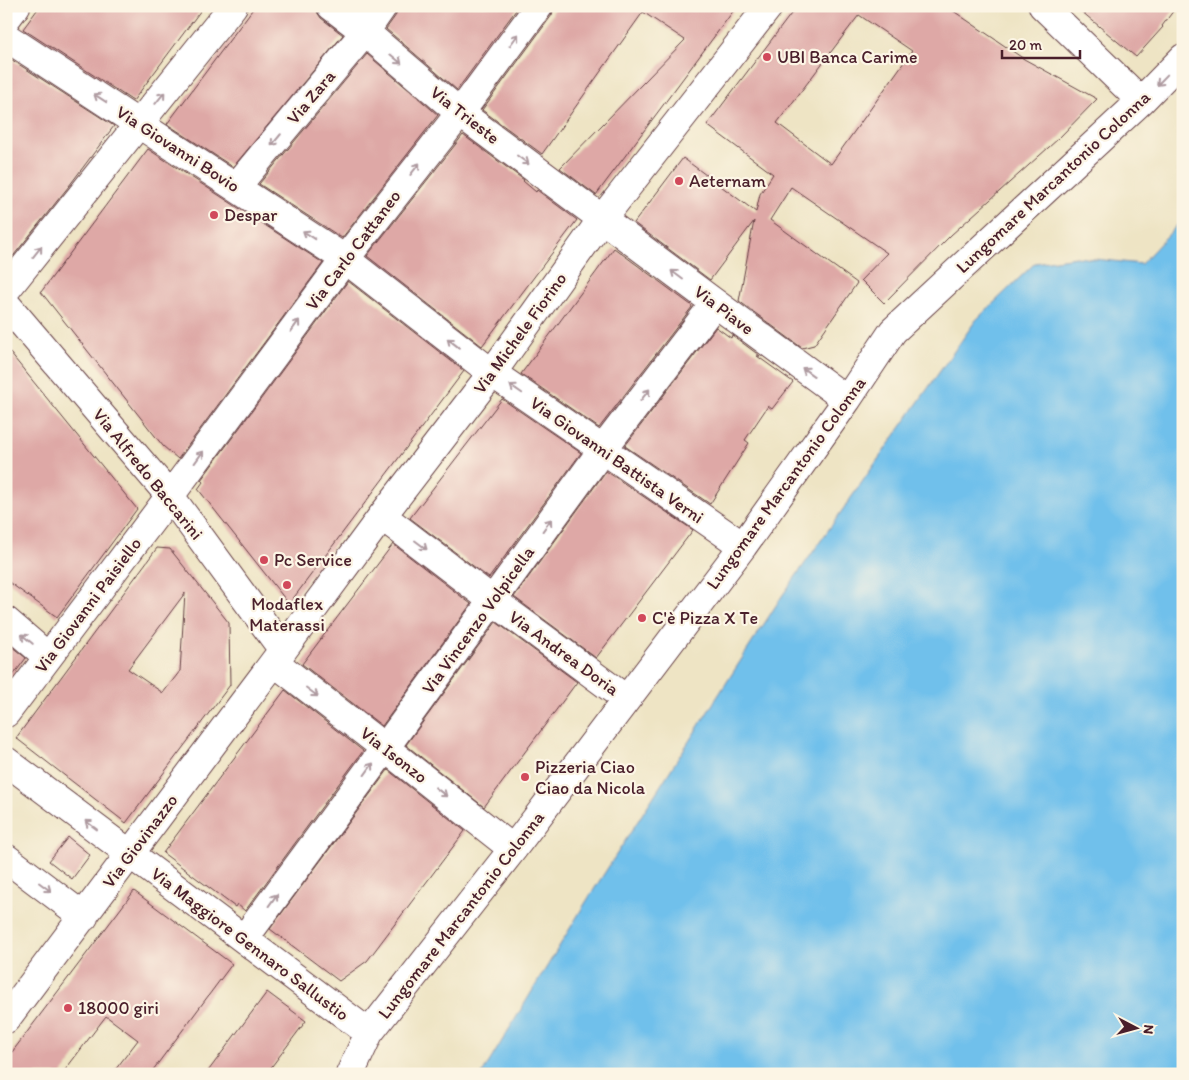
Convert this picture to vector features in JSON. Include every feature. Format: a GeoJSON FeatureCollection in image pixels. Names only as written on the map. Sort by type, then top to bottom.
{"type":"FeatureCollection","features":[{"type":"Feature","properties":{"kind":"street"},"geometry":{"type":"LineString","coordinates":[[6,19],[16,6]]}},
{"type":"Feature","properties":{"kind":"street"},"geometry":{"type":"LineString","coordinates":[[6,290],[233,6]]}},
{"type":"Feature","properties":{"kind":"street","name":"Via Trieste"},"geometry":{"type":"LineString","coordinates":[[331,6],[365,32],[460,113],[602,219]]}},
{"type":"Feature","properties":{"kind":"street","name":"Via Zara"},"geometry":{"type":"LineString","coordinates":[[236,187],[365,32],[383,6]]}},
{"type":"Feature","properties":{"kind":"street","name":"Via Carlo Cattaneo"},"geometry":{"type":"LineString","coordinates":[[170,496],[345,259],[460,113],[539,6]]}},
{"type":"Feature","properties":{"kind":"street"},"geometry":{"type":"LineString","coordinates":[[1043,6],[1141,101]]}},
{"type":"Feature","properties":{"kind":"street","name":"Via Michele Fiorino"},"geometry":{"type":"LineString","coordinates":[[278,656],[492,373],[602,219],[766,7]]}},
{"type":"Feature","properties":{"kind":"street","name":"Via Giovanni Bovio"},"geometry":{"type":"LineString","coordinates":[[6,37],[345,259],[492,373]]}},
{"type":"Feature","properties":{"kind":"street","name":"Lungomare Marcantonio Colonna"},"geometry":{"type":"LineString","coordinates":[[350,1074],[369,1033],[512,849],[742,546],[847,400],[893,331],[1141,101],[1183,58]]}},
{"type":"Feature","properties":{"kind":"street","name":"Via Piave"},"geometry":{"type":"LineString","coordinates":[[602,219],[847,400]]}},
{"type":"Feature","properties":{"kind":"street","name":"Via Vincenzo Volpicella"},"geometry":{"type":"LineString","coordinates":[[244,939],[603,450],[715,303]]}},
{"type":"Feature","properties":{"kind":"street","name":"Via Alfredo Baccarini"},"geometry":{"type":"LineString","coordinates":[[6,304],[170,496],[278,656]]}},
{"type":"Feature","properties":{"kind":"street","name":"Via Giovanni Battista Verni"},"geometry":{"type":"LineString","coordinates":[[492,373],[742,546]]}},
{"type":"Feature","properties":{"kind":"street","name":"Via Giovanni Paisiello"},"geometry":{"type":"LineString","coordinates":[[6,713],[170,496]]}},
{"type":"Feature","properties":{"kind":"street","name":"Via Andrea Doria"},"geometry":{"type":"LineString","coordinates":[[382,516],[626,699]]}},
{"type":"Feature","properties":{"kind":"street"},"geometry":{"type":"LineString","coordinates":[[6,621],[48,657]]}},
{"type":"Feature","properties":{"kind":"street","name":"Via Isonzo"},"geometry":{"type":"LineString","coordinates":[[278,656],[385,748],[512,849]]}},
{"type":"Feature","properties":{"kind":"street","name":"Via Giovinazzo"},"geometry":{"type":"LineString","coordinates":[[6,1019],[278,656]]}},
{"type":"Feature","properties":{"kind":"street","name":"Via Maggiore Gennaro Sallustio"},"geometry":{"type":"LineString","coordinates":[[6,761],[369,1033]]}},
{"type":"Feature","properties":{"kind":"street"},"geometry":{"type":"LineString","coordinates":[[6,858],[84,916]]}},
{"type":"Feature","properties":{"kind":"water"},"geometry":{"type":"Polygon","coordinates":[[[1183,219],[1183,1074],[482,1074],[586,902],[782,596],[976,320],[1035,263],[1076,257],[1141,264],[1183,219]]]}},
{"type":"Feature","properties":{"kind":"building"},"geometry":{"type":"Polygon","coordinates":[[[40,6],[204,6],[133,101],[23,29],[40,6]]]}},
{"type":"Feature","properties":{"kind":"building"},"geometry":{"type":"Polygon","coordinates":[[[255,6],[316,6],[321,18],[343,35],[233,167],[167,124],[255,6]]]}},
{"type":"Feature","properties":{"kind":"building"},"geometry":{"type":"Polygon","coordinates":[[[398,6],[519,6],[457,90],[386,29],[396,15],[398,6]]]}},
{"type":"Feature","properties":{"kind":"building"},"geometry":{"type":"Polygon","coordinates":[[[554,6],[737,6],[596,195],[560,168],[685,40],[643,12],[542,154],[482,110],[552,15],[554,6]]]}},
{"type":"Feature","properties":{"kind":"building"},"geometry":{"type":"Polygon","coordinates":[[[797,6],[946,6],[1024,59],[1097,99],[1058,139],[951,235],[884,303],[861,280],[887,253],[791,187],[770,220],[857,283],[814,345],[802,348],[739,301],[754,221],[710,280],[634,223],[683,158],[756,212],[760,194],[773,174],[707,125],[797,6]],[[859,15],[777,123],[831,164],[912,51],[859,15]]]}},
{"type":"Feature","properties":{"kind":"building"},"geometry":{"type":"Polygon","coordinates":[[[1075,6],[1177,6],[1163,27],[1136,57],[1075,6]]]}},
{"type":"Feature","properties":{"kind":"building"},"geometry":{"type":"Polygon","coordinates":[[[367,54],[438,115],[342,238],[259,184],[367,54]]]}},
{"type":"Feature","properties":{"kind":"building"},"geometry":{"type":"Polygon","coordinates":[[[6,56],[114,126],[6,265],[6,56]]]}},
{"type":"Feature","properties":{"kind":"building"},"geometry":{"type":"Polygon","coordinates":[[[463,135],[524,180],[536,192],[537,190],[577,220],[482,346],[367,256],[463,135]]]}},
{"type":"Feature","properties":{"kind":"building"},"geometry":{"type":"Polygon","coordinates":[[[148,149],[323,263],[178,459],[163,446],[41,292],[148,149]]]}},
{"type":"Feature","properties":{"kind":"building"},"geometry":{"type":"Polygon","coordinates":[[[614,248],[692,307],[599,428],[521,374],[614,248]]]}},
{"type":"Feature","properties":{"kind":"building"},"geometry":{"type":"Polygon","coordinates":[[[348,281],[464,371],[289,604],[198,489],[203,482],[201,480],[348,281]]]}},
{"type":"Feature","properties":{"kind":"building"},"geometry":{"type":"Polygon","coordinates":[[[716,327],[731,338],[732,335],[793,382],[772,409],[768,406],[745,440],[749,443],[710,504],[625,446],[716,327]]]}},
{"type":"Feature","properties":{"kind":"building"},"geometry":{"type":"Polygon","coordinates":[[[6,348],[137,509],[57,617],[6,580],[6,348]]]}},
{"type":"Feature","properties":{"kind":"building"},"geometry":{"type":"Polygon","coordinates":[[[502,399],[581,453],[489,578],[410,518],[502,399]]]}},
{"type":"Feature","properties":{"kind":"building"},"geometry":{"type":"Polygon","coordinates":[[[606,471],[693,530],[596,658],[514,597],[606,471]]]}},
{"type":"Feature","properties":{"kind":"building"},"geometry":{"type":"Polygon","coordinates":[[[393,544],[471,604],[382,726],[302,664],[393,544]]]}},
{"type":"Feature","properties":{"kind":"building"},"geometry":{"type":"Polygon","coordinates":[[[157,548],[170,549],[229,623],[230,685],[126,823],[16,738],[157,548]],[[185,593],[128,669],[163,693],[180,671],[185,593]]]}},
{"type":"Feature","properties":{"kind":"building"},"geometry":{"type":"Polygon","coordinates":[[[496,622],[577,682],[484,807],[406,745],[496,622]]]}},
{"type":"Feature","properties":{"kind":"building"},"geometry":{"type":"Polygon","coordinates":[[[6,642],[26,658],[6,685],[6,642]]]}},
{"type":"Feature","properties":{"kind":"building"},"geometry":{"type":"Polygon","coordinates":[[[285,690],[363,751],[245,911],[237,904],[235,907],[163,853],[285,690]]]}},
{"type":"Feature","properties":{"kind":"building"},"geometry":{"type":"Polygon","coordinates":[[[388,770],[465,831],[367,961],[339,981],[270,929],[388,770]]]}},
{"type":"Feature","properties":{"kind":"building"},"geometry":{"type":"Polygon","coordinates":[[[68,837],[90,855],[72,879],[49,861],[68,837]]]}},
{"type":"Feature","properties":{"kind":"building"},"geometry":{"type":"Polygon","coordinates":[[[134,891],[232,964],[150,1074],[112,1074],[138,1040],[106,1016],[62,1074],[6,1074],[6,1060],[134,891]]]}},
{"type":"Feature","properties":{"kind":"building"},"geometry":{"type":"Polygon","coordinates":[[[267,992],[306,1021],[266,1074],[206,1074],[267,992]]]}},
{"type":"Feature","properties":{"kind":"place","name":"UBI Banca Carime"},"geometry":{"type":"Point","coordinates":[767,57]}},
{"type":"Feature","properties":{"kind":"place","name":"Aeternam"},"geometry":{"type":"Point","coordinates":[679,181]}},
{"type":"Feature","properties":{"kind":"place","name":"Despar"},"geometry":{"type":"Point","coordinates":[214,215]}},
{"type":"Feature","properties":{"kind":"place","name":"Pc Service"},"geometry":{"type":"Point","coordinates":[264,560]}},
{"type":"Feature","properties":{"kind":"place","name":"Modaflex Materassi"},"geometry":{"type":"Point","coordinates":[287,585]}},
{"type":"Feature","properties":{"kind":"place","name":"C'è Pizza X Te"},"geometry":{"type":"Point","coordinates":[642,618]}},
{"type":"Feature","properties":{"kind":"place","name":"Pizzeria Ciao Ciao da Nicola"},"geometry":{"type":"Point","coordinates":[525,777]}},
{"type":"Feature","properties":{"kind":"place","name":"18000 giri"},"geometry":{"type":"Point","coordinates":[68,1008]}}]}
